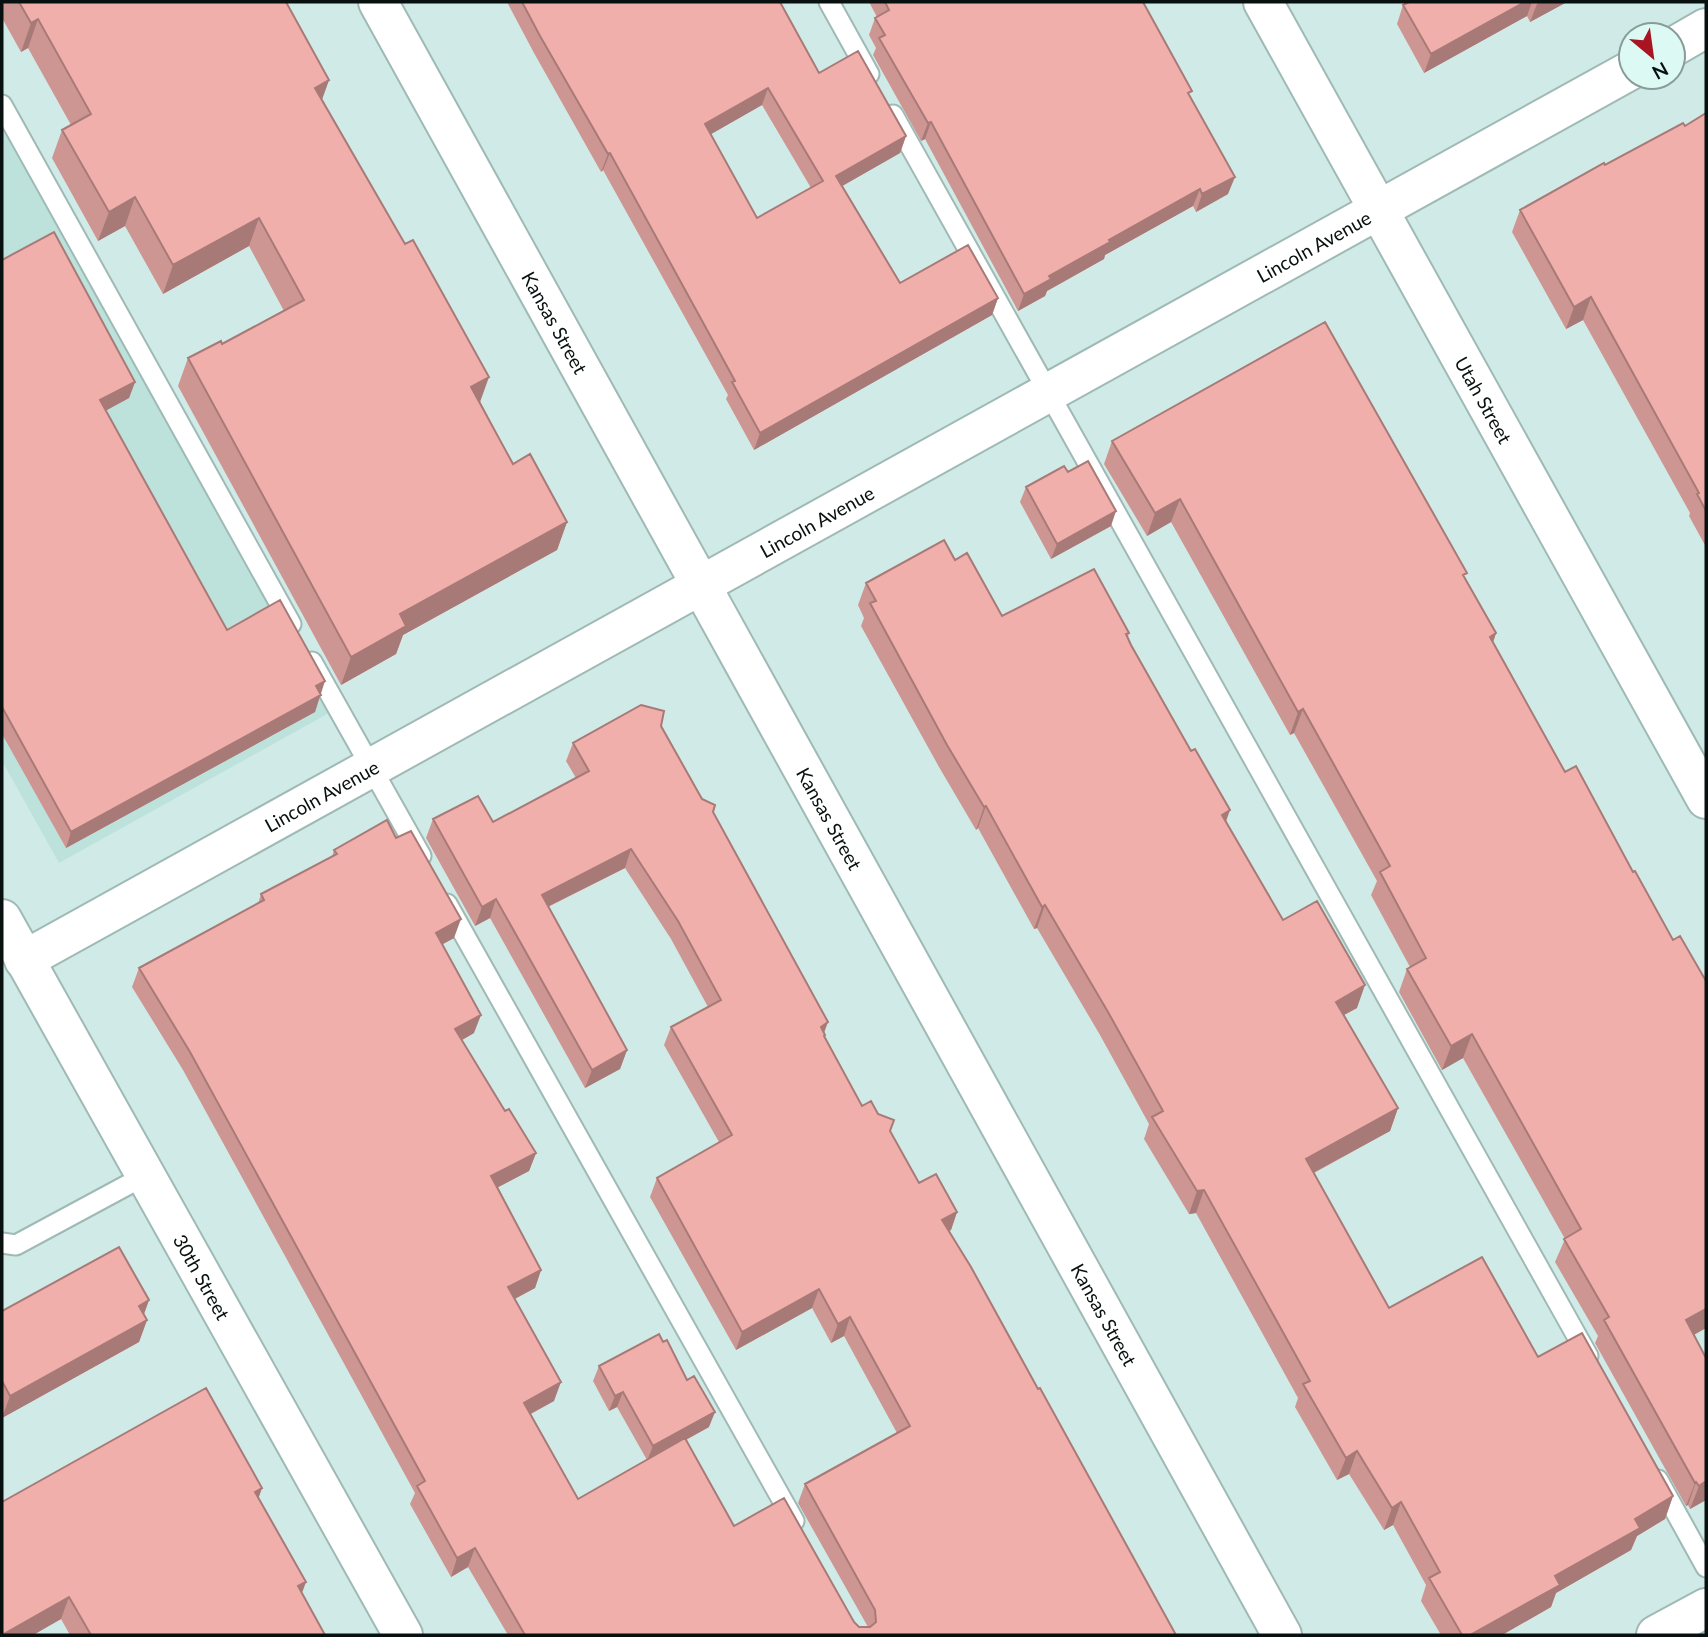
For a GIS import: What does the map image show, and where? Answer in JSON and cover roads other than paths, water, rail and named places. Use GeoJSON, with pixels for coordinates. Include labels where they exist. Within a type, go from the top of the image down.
{"type":"FeatureCollection","features":[{"type":"Feature","properties":{"kind":"street","name":"Kansas Street"},"geometry":{"type":"LineString","coordinates":[[378,2],[1282,1635]]}},
{"type":"Feature","properties":{"kind":"street","name":"Utah Street"},"geometry":{"type":"LineString","coordinates":[[1263,2],[1706,799]]}},
{"type":"Feature","properties":{"kind":"street"},"geometry":{"type":"LineString","coordinates":[[1687,39],[1706,28]]}},
{"type":"Feature","properties":{"kind":"street","name":"Lincoln Avenue"},"geometry":{"type":"LineString","coordinates":[[13,966],[1617,78]]}},
{"type":"Feature","properties":{"kind":"street","name":"30th Street"},"geometry":{"type":"LineString","coordinates":[[2,919],[13,966],[146,1175],[403,1635]]}},
{"type":"Feature","properties":{"kind":"street"},"geometry":{"type":"LineString","coordinates":[[1656,1635],[1706,1608]]}},
{"type":"Feature","properties":{"kind":"lane"},"geometry":{"type":"LineString","coordinates":[[829,2],[1597,1372]]}},
{"type":"Feature","properties":{"kind":"lane"},"geometry":{"type":"LineString","coordinates":[[2,105],[803,1538]]}},
{"type":"Feature","properties":{"kind":"lane"},"geometry":{"type":"LineString","coordinates":[[2,1243],[16,1245],[146,1175]]}},
{"type":"Feature","properties":{"kind":"lane"},"geometry":{"type":"LineString","coordinates":[[1652,1469],[1706,1567]]}}]}
